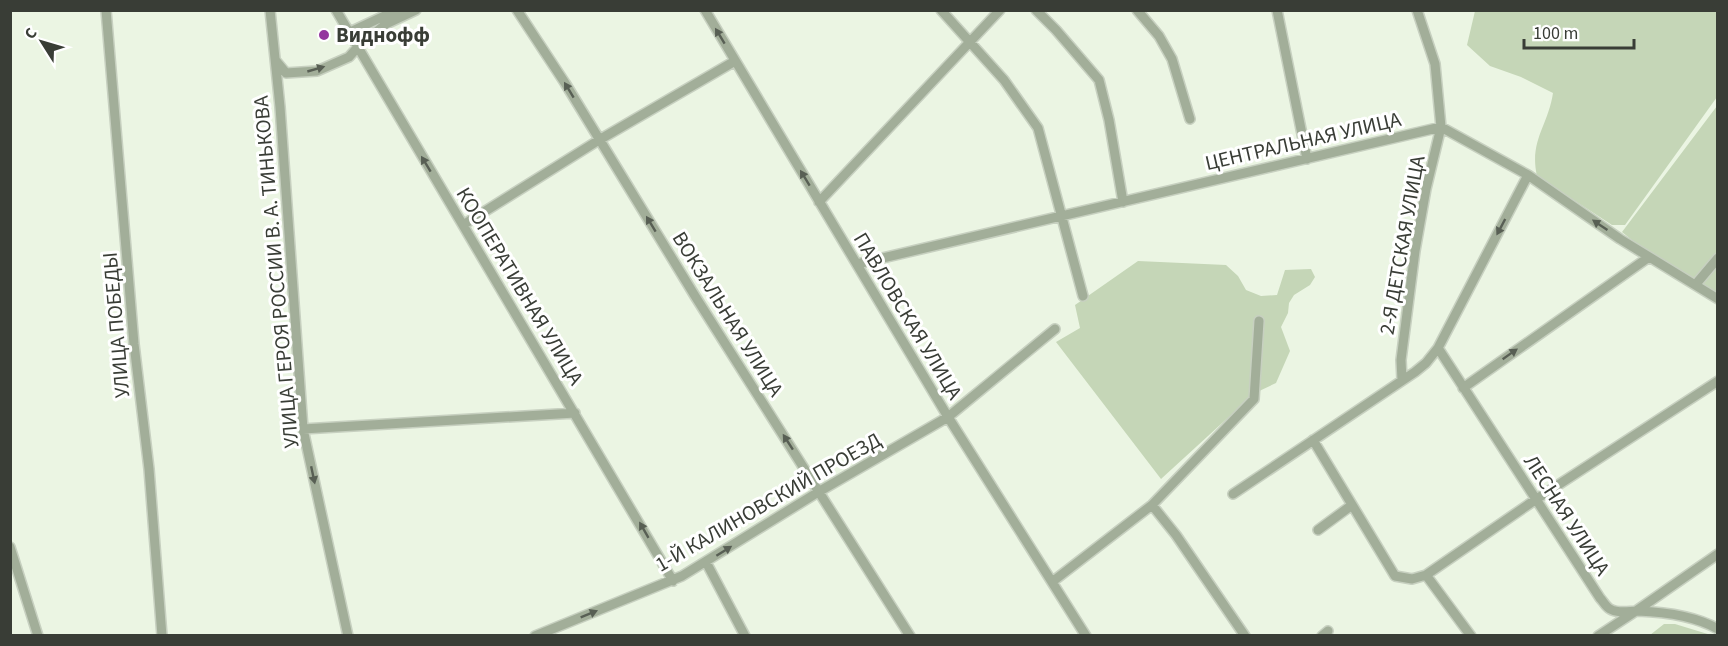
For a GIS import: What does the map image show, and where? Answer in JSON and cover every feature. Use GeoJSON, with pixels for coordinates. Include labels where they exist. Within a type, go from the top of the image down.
{"type":"FeatureCollection","features":[{"type":"Feature","properties":{"kind":"street","name":"УЛИЦА ПОБЕДЫ"},"geometry":{"type":"LineString","coordinates":[[106,10],[134,344],[149,469],[162,636]]}},
{"type":"Feature","properties":{"kind":"street","name":"УЛИЦА ГЕРОЯ РОССИИ В. А. ТИНЬКОВА"},"geometry":{"type":"LineString","coordinates":[[270,10],[276,61],[303,429],[348,636]]}},
{"type":"Feature","properties":{"kind":"street","name":"КООПЕРАТИВНАЯ УЛИЦА"},"geometry":{"type":"LineString","coordinates":[[336,10],[673,581]]}},
{"type":"Feature","properties":{"kind":"street"},"geometry":{"type":"LineString","coordinates":[[348,33],[397,10]]}},
{"type":"Feature","properties":{"kind":"street"},"geometry":{"type":"LineString","coordinates":[[276,61],[286,73],[316,71],[349,57],[386,24],[416,10]]}},
{"type":"Feature","properties":{"kind":"street","name":"ВОКЗАЛЬНАЯ УЛИЦА"},"geometry":{"type":"LineString","coordinates":[[517,10],[565,83],[695,297],[910,636]]}},
{"type":"Feature","properties":{"kind":"street","name":"ПАВЛОВСКАЯ УЛИЦА"},"geometry":{"type":"LineString","coordinates":[[705,10],[948,417],[1086,636]]}},
{"type":"Feature","properties":{"kind":"street"},"geometry":{"type":"LineString","coordinates":[[942,10],[1004,80],[1038,128],[1083,296]]}},
{"type":"Feature","properties":{"kind":"street"},"geometry":{"type":"LineString","coordinates":[[819,202],[1000,10]]}},
{"type":"Feature","properties":{"kind":"street"},"geometry":{"type":"LineString","coordinates":[[1036,10],[1099,80],[1109,120],[1123,202]]}},
{"type":"Feature","properties":{"kind":"street"},"geometry":{"type":"LineString","coordinates":[[1137,10],[1159,36],[1172,59],[1190,119]]}},
{"type":"Feature","properties":{"kind":"street"},"geometry":{"type":"LineString","coordinates":[[1277,10],[1307,159]]}},
{"type":"Feature","properties":{"kind":"street","name":"2-Я ДЕТСКАЯ УЛИЦА"},"geometry":{"type":"LineString","coordinates":[[1402,380],[1401,360],[1415,251],[1426,189],[1441,127],[1435,64],[1417,10]]}},
{"type":"Feature","properties":{"kind":"street"},"geometry":{"type":"LineString","coordinates":[[463,225],[599,140],[735,61]]}},
{"type":"Feature","properties":{"kind":"street"},"geometry":{"type":"LineString","coordinates":[[1441,127],[1528,176],[1649,257],[1718,299]]}},
{"type":"Feature","properties":{"kind":"street","name":"ЦЕНТРАЛЬНАЯ УЛИЦА"},"geometry":{"type":"LineString","coordinates":[[857,264],[1441,127]]}},
{"type":"Feature","properties":{"kind":"street"},"geometry":{"type":"LineString","coordinates":[[1233,494],[1426,363],[1438,346],[1528,176]]}},
{"type":"Feature","properties":{"kind":"street"},"geometry":{"type":"LineString","coordinates":[[1462,388],[1649,257]]}},
{"type":"Feature","properties":{"kind":"street"},"geometry":{"type":"LineString","coordinates":[[1696,284],[1718,258]]}},
{"type":"Feature","properties":{"kind":"street"},"geometry":{"type":"LineString","coordinates":[[1052,582],[1152,505],[1254,399],[1259,321]]}},
{"type":"Feature","properties":{"kind":"street","name":"1-Й КАЛИНОВСКИЙ ПРОЕЗД"},"geometry":{"type":"LineString","coordinates":[[535,636],[673,581],[706,562],[820,491],[948,417],[1055,329]]}},
{"type":"Feature","properties":{"kind":"street","name":"ЛЕСНАЯ УЛИЦА"},"geometry":{"type":"LineString","coordinates":[[1438,346],[1462,388],[1609,609],[1682,617],[1718,629]]}},
{"type":"Feature","properties":{"kind":"street"},"geometry":{"type":"LineString","coordinates":[[1313,440],[1395,576],[1412,579],[1425,575],[1535,500],[1718,381]]}},
{"type":"Feature","properties":{"kind":"street"},"geometry":{"type":"LineString","coordinates":[[303,429],[575,413]]}},
{"type":"Feature","properties":{"kind":"street"},"geometry":{"type":"LineString","coordinates":[[1152,505],[1176,535],[1245,636]]}},
{"type":"Feature","properties":{"kind":"street"},"geometry":{"type":"LineString","coordinates":[[1318,530],[1352,505]]}},
{"type":"Feature","properties":{"kind":"street"},"geometry":{"type":"LineString","coordinates":[[10,547],[38,636]]}},
{"type":"Feature","properties":{"kind":"street"},"geometry":{"type":"LineString","coordinates":[[1598,636],[1718,554]]}},
{"type":"Feature","properties":{"kind":"street"},"geometry":{"type":"LineString","coordinates":[[706,562],[745,636]]}},
{"type":"Feature","properties":{"kind":"street"},"geometry":{"type":"LineString","coordinates":[[1425,575],[1471,636]]}},
{"type":"Feature","properties":{"kind":"green space"},"geometry":{"type":"Polygon","coordinates":[[[1475,11],[1717,11],[1717,97],[1625,225],[1612,225],[1537,176],[1535,153],[1553,93],[1521,77],[1490,66],[1467,45],[1475,11]]]}},
{"type":"Feature","properties":{"kind":"green space"},"geometry":{"type":"Polygon","coordinates":[[[1717,106],[1717,296],[1643,249],[1622,232],[1717,106]]]}},
{"type":"Feature","properties":{"kind":"green space"},"geometry":{"type":"Polygon","coordinates":[[[1138,261],[1226,265],[1238,276],[1246,290],[1261,296],[1277,295],[1285,270],[1311,269],[1315,277],[1310,285],[1294,295],[1289,303],[1288,313],[1281,327],[1290,351],[1276,383],[1255,393],[1161,479],[1056,342],[1080,328],[1075,305],[1138,261]]]}},
{"type":"Feature","properties":{"kind":"green space"},"geometry":{"type":"Polygon","coordinates":[[[1664,624],[1675,624],[1711,635],[1650,635],[1664,624]]]}},
{"type":"Feature","properties":{"kind":"place","name":"Виднофф"},"geometry":{"type":"Point","coordinates":[324,35]}}]}
